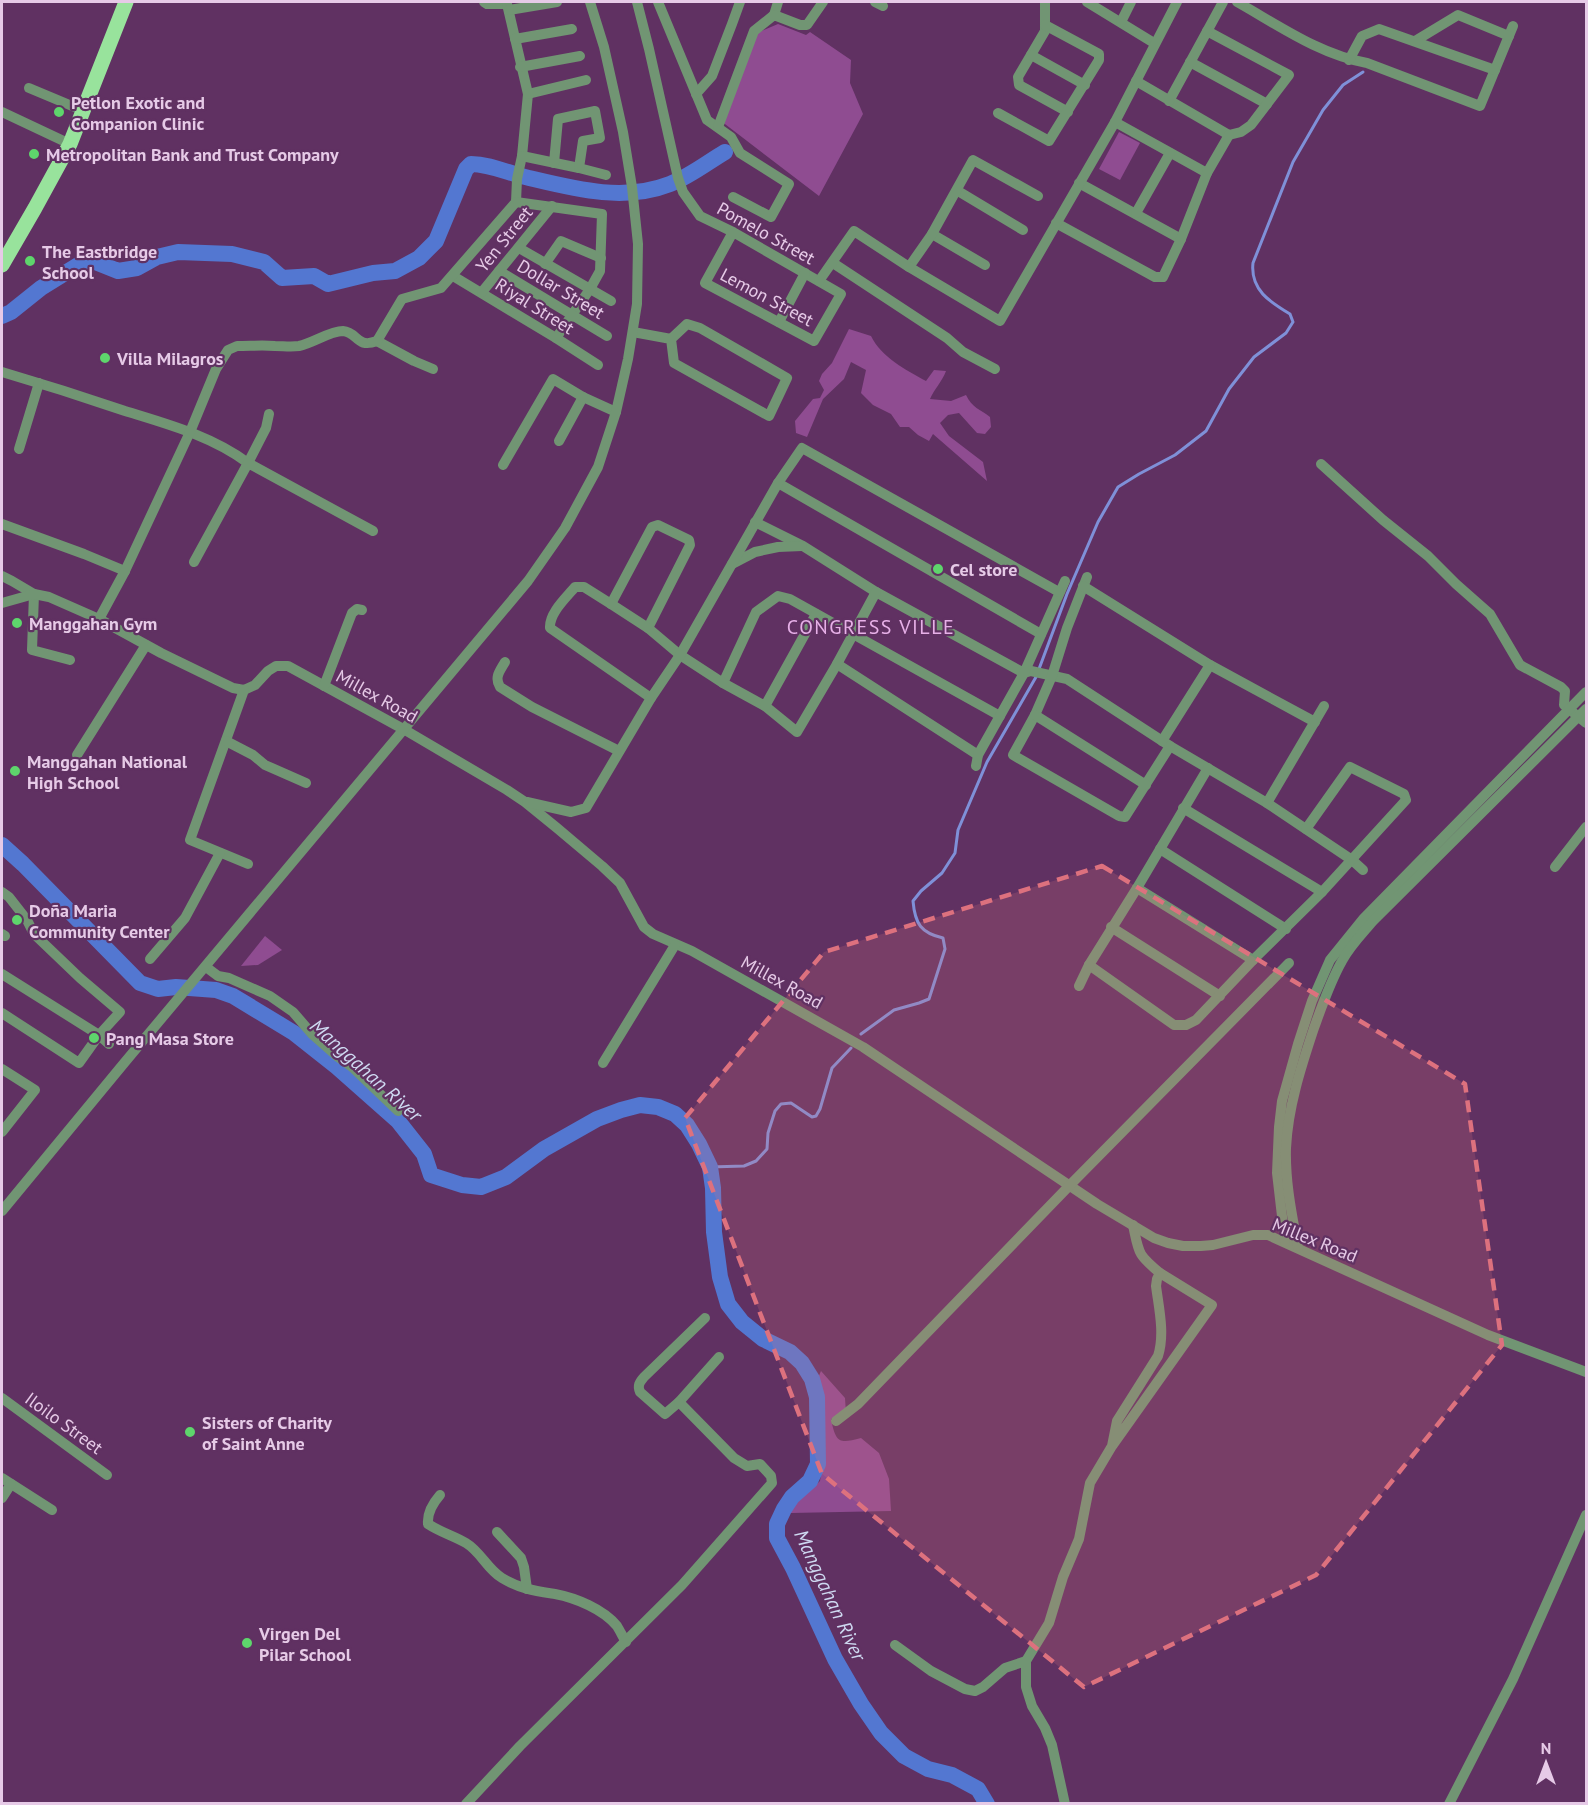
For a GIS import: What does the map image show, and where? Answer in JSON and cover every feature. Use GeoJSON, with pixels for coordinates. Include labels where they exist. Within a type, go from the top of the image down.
{"type":"FeatureCollection","features":[{"type":"Feature","properties":{"kind":"main road"},"geometry":{"type":"LineString","coordinates":[[2,265],[70,144],[126,2]]}},
{"type":"Feature","properties":{"kind":"street"},"geometry":{"type":"LineString","coordinates":[[484,2],[508,5],[557,2]]}},
{"type":"Feature","properties":{"kind":"street"},"geometry":{"type":"LineString","coordinates":[[2,1211],[528,581],[565,528],[598,467],[616,412],[633,332],[637,304],[638,244],[633,192],[623,132],[604,47],[590,2]]}},
{"type":"Feature","properties":{"kind":"street","name":"Pomelo Street"},"geometry":{"type":"LineString","coordinates":[[637,2],[683,192],[700,216],[734,232],[841,294],[814,340]]}},
{"type":"Feature","properties":{"kind":"street"},"geometry":{"type":"LineString","coordinates":[[658,2],[707,120],[731,137],[740,153],[789,184],[771,217],[734,197]]}},
{"type":"Feature","properties":{"kind":"street"},"geometry":{"type":"LineString","coordinates":[[696,94],[712,76],[740,2]]}},
{"type":"Feature","properties":{"kind":"street"},"geometry":{"type":"LineString","coordinates":[[718,127],[754,31],[774,15],[778,2]]}},
{"type":"Feature","properties":{"kind":"street"},"geometry":{"type":"LineString","coordinates":[[774,15],[800,25],[807,25],[823,2]]}},
{"type":"Feature","properties":{"kind":"street"},"geometry":{"type":"LineString","coordinates":[[1045,2],[1045,31],[1018,77],[1019,85],[1068,112]]}},
{"type":"Feature","properties":{"kind":"street"},"geometry":{"type":"LineString","coordinates":[[1088,2],[1154,43]]}},
{"type":"Feature","properties":{"kind":"street"},"geometry":{"type":"LineString","coordinates":[[1120,22],[1131,2]]}},
{"type":"Feature","properties":{"kind":"street"},"geometry":{"type":"LineString","coordinates":[[819,281],[855,231],[909,267],[1000,321],[1115,122],[1177,2]]}},
{"type":"Feature","properties":{"kind":"street"},"geometry":{"type":"LineString","coordinates":[[1170,101],[1223,2]]}},
{"type":"Feature","properties":{"kind":"street"},"geometry":{"type":"LineString","coordinates":[[1237,2],[1315,46],[1480,106],[1511,31],[1458,15],[1415,41]]}},
{"type":"Feature","properties":{"kind":"street"},"geometry":{"type":"LineString","coordinates":[[99,619],[125,571],[190,432],[216,369],[228,350],[237,346],[297,346],[342,331],[351,333],[358,341],[370,343],[376,341],[402,299],[441,288],[516,202],[528,94],[520,67],[508,5]]}},
{"type":"Feature","properties":{"kind":"street"},"geometry":{"type":"LineString","coordinates":[[998,113],[1049,141],[1099,60],[1099,54],[1045,25]]}},
{"type":"Feature","properties":{"kind":"street"},"geometry":{"type":"LineString","coordinates":[[515,39],[572,29]]}},
{"type":"Feature","properties":{"kind":"street"},"geometry":{"type":"LineString","coordinates":[[1349,60],[1362,36],[1379,29],[1495,70]]}},
{"type":"Feature","properties":{"kind":"street"},"geometry":{"type":"LineString","coordinates":[[1136,81],[1229,135],[1241,132],[1251,125],[1289,75],[1207,31]]}},
{"type":"Feature","properties":{"kind":"street"},"geometry":{"type":"LineString","coordinates":[[1031,55],[1084,85]]}},
{"type":"Feature","properties":{"kind":"street"},"geometry":{"type":"LineString","coordinates":[[520,67],[580,56]]}},
{"type":"Feature","properties":{"kind":"street"},"geometry":{"type":"LineString","coordinates":[[1190,62],[1268,104]]}},
{"type":"Feature","properties":{"kind":"street"},"geometry":{"type":"LineString","coordinates":[[528,94],[586,80]]}},
{"type":"Feature","properties":{"kind":"street"},"geometry":{"type":"LineString","coordinates":[[29,88],[84,111]]}},
{"type":"Feature","properties":{"kind":"street"},"geometry":{"type":"LineString","coordinates":[[554,163],[558,119],[595,111],[600,138],[583,141],[579,168]]}},
{"type":"Feature","properties":{"kind":"street"},"geometry":{"type":"LineString","coordinates":[[2,112],[70,144]]}},
{"type":"Feature","properties":{"kind":"street"},"geometry":{"type":"LineString","coordinates":[[1115,122],[1207,173]]}},
{"type":"Feature","properties":{"kind":"street"},"geometry":{"type":"LineString","coordinates":[[1056,223],[1155,277],[1163,277],[1207,173],[1229,135]]}},
{"type":"Feature","properties":{"kind":"street"},"geometry":{"type":"LineString","coordinates":[[1136,213],[1170,153]]}},
{"type":"Feature","properties":{"kind":"street"},"geometry":{"type":"LineString","coordinates":[[522,156],[606,176]]}},
{"type":"Feature","properties":{"kind":"street"},"geometry":{"type":"LineString","coordinates":[[909,267],[932,234],[973,160],[1038,196]]}},
{"type":"Feature","properties":{"kind":"street"},"geometry":{"type":"LineString","coordinates":[[1080,183],[1181,239]]}},
{"type":"Feature","properties":{"kind":"street"},"geometry":{"type":"LineString","coordinates":[[958,190],[1023,230]]}},
{"type":"Feature","properties":{"kind":"street"},"geometry":{"type":"LineString","coordinates":[[516,202],[602,214],[600,272],[556,338]]}},
{"type":"Feature","properties":{"kind":"street","name":"Yen Street"},"geometry":{"type":"LineString","coordinates":[[482,292],[552,206]]}},
{"type":"Feature","properties":{"kind":"street","name":"Lemon Street"},"geometry":{"type":"LineString","coordinates":[[734,232],[705,282],[814,340]]}},
{"type":"Feature","properties":{"kind":"street"},"geometry":{"type":"LineString","coordinates":[[932,234],[985,265]]}},
{"type":"Feature","properties":{"kind":"street"},"geometry":{"type":"LineString","coordinates":[[545,264],[561,241],[601,258]]}},
{"type":"Feature","properties":{"kind":"street"},"geometry":{"type":"LineString","coordinates":[[519,248],[611,301]]}},
{"type":"Feature","properties":{"kind":"street"},"geometry":{"type":"LineString","coordinates":[[833,263],[947,338],[963,352],[995,369]]}},
{"type":"Feature","properties":{"kind":"street","name":"Dollar Street"},"geometry":{"type":"LineString","coordinates":[[499,270],[607,336]]}},
{"type":"Feature","properties":{"kind":"street"},"geometry":{"type":"LineString","coordinates":[[779,322],[805,273]]}},
{"type":"Feature","properties":{"kind":"street","name":"Riyal Street"},"geometry":{"type":"LineString","coordinates":[[453,276],[598,365]]}},
{"type":"Feature","properties":{"kind":"street"},"geometry":{"type":"LineString","coordinates":[[687,324],[700,328],[787,378],[769,416],[674,363],[671,339],[687,324]]}},
{"type":"Feature","properties":{"kind":"street"},"geometry":{"type":"LineString","coordinates":[[633,332],[671,339]]}},
{"type":"Feature","properties":{"kind":"street"},"geometry":{"type":"LineString","coordinates":[[376,341],[433,369]]}},
{"type":"Feature","properties":{"kind":"street"},"geometry":{"type":"LineString","coordinates":[[2,372],[190,432],[236,454],[248,464],[372,531]]}},
{"type":"Feature","properties":{"kind":"street"},"geometry":{"type":"LineString","coordinates":[[503,465],[553,379],[583,397],[616,412]]}},
{"type":"Feature","properties":{"kind":"street"},"geometry":{"type":"LineString","coordinates":[[19,449],[39,383]]}},
{"type":"Feature","properties":{"kind":"street"},"geometry":{"type":"LineString","coordinates":[[559,441],[583,397]]}},
{"type":"Feature","properties":{"kind":"street"},"geometry":{"type":"LineString","coordinates":[[195,562],[266,428],[269,414]]}},
{"type":"Feature","properties":{"kind":"street"},"geometry":{"type":"LineString","coordinates":[[525,802],[571,812],[586,808],[651,698],[680,655],[778,483],[802,448],[1059,592]]}},
{"type":"Feature","properties":{"kind":"street"},"geometry":{"type":"LineString","coordinates":[[1321,464],[1383,520],[1428,556],[1490,614],[1520,665],[1562,687],[1565,694],[1564,705],[1582,721]]}},
{"type":"Feature","properties":{"kind":"street"},"geometry":{"type":"LineString","coordinates":[[778,483],[1041,634]]}},
{"type":"Feature","properties":{"kind":"street"},"geometry":{"type":"LineString","coordinates":[[755,522],[803,546],[876,592],[1027,672],[1067,680],[1166,744],[1267,803],[1352,860],[1363,870]]}},
{"type":"Feature","properties":{"kind":"street"},"geometry":{"type":"LineString","coordinates":[[2,524],[125,571]]}},
{"type":"Feature","properties":{"kind":"street"},"geometry":{"type":"LineString","coordinates":[[611,604],[652,527],[658,525],[689,540],[690,545],[648,628]]}},
{"type":"Feature","properties":{"kind":"street"},"geometry":{"type":"LineString","coordinates":[[732,564],[755,552],[778,547],[803,546]]}},
{"type":"Feature","properties":{"kind":"street"},"geometry":{"type":"LineString","coordinates":[[2,576],[34,594],[49,597],[99,619],[221,683],[244,690],[190,840],[248,864]]}},
{"type":"Feature","properties":{"kind":"street"},"geometry":{"type":"LineString","coordinates":[[976,766],[978,755],[1027,672],[1065,581]]}},
{"type":"Feature","properties":{"kind":"street"},"geometry":{"type":"LineString","coordinates":[[1210,665],[1146,785],[1125,817],[1119,816],[1012,755],[1035,715],[1085,581],[1210,665],[1315,722]]}},
{"type":"Feature","properties":{"kind":"street"},"geometry":{"type":"LineString","coordinates":[[651,698],[550,628],[549,621],[575,587],[584,587],[648,628],[680,655],[723,683],[765,706],[797,732],[876,592]]}},
{"type":"Feature","properties":{"kind":"street"},"geometry":{"type":"LineString","coordinates":[[2,603],[34,594]]}},
{"type":"Feature","properties":{"kind":"street"},"geometry":{"type":"LineString","coordinates":[[34,594],[32,650],[70,660]]}},
{"type":"Feature","properties":{"kind":"street"},"geometry":{"type":"LineString","coordinates":[[723,683],[756,612],[778,596],[790,599],[1000,716]]}},
{"type":"Feature","properties":{"kind":"street"},"geometry":{"type":"LineString","coordinates":[[324,686],[352,614],[357,609],[362,610]]}},
{"type":"Feature","properties":{"kind":"street"},"geometry":{"type":"LineString","coordinates":[[765,706],[816,614]]}},
{"type":"Feature","properties":{"kind":"street"},"geometry":{"type":"LineString","coordinates":[[77,755],[146,645]]}},
{"type":"Feature","properties":{"kind":"street"},"geometry":{"type":"LineString","coordinates":[[505,662],[497,675],[500,687],[532,707],[619,751]]}},
{"type":"Feature","properties":{"kind":"street"},"geometry":{"type":"LineString","coordinates":[[837,664],[978,755]]}},
{"type":"Feature","properties":{"kind":"street","name":"Millex Road"},"geometry":{"type":"LineString","coordinates":[[244,690],[276,666],[288,666],[405,730],[525,802],[620,883],[644,927],[653,934],[692,951],[863,1047],[1070,1185],[1161,1241],[1183,1246],[1213,1245],[1253,1235],[1268,1235],[1488,1335],[1587,1372]]}},
{"type":"Feature","properties":{"kind":"street"},"geometry":{"type":"LineString","coordinates":[[1285,1242],[1277,1173],[1278,1127],[1282,1101],[1312,1001],[1330,960],[1364,918],[1587,692]]}},
{"type":"Feature","properties":{"kind":"street"},"geometry":{"type":"LineString","coordinates":[[1267,803],[1324,706]]}},
{"type":"Feature","properties":{"kind":"street"},"geometry":{"type":"LineString","coordinates":[[1298,1248],[1288,1194],[1286,1150],[1291,1103],[1308,1045],[1341,962],[1373,921],[1476,817],[1582,721],[1587,709]]}},
{"type":"Feature","properties":{"kind":"street"},"geometry":{"type":"LineString","coordinates":[[1035,715],[1146,785]]}},
{"type":"Feature","properties":{"kind":"street"},"geometry":{"type":"LineString","coordinates":[[226,741],[254,755],[265,765],[306,783]]}},
{"type":"Feature","properties":{"kind":"street"},"geometry":{"type":"LineString","coordinates":[[1089,965],[1174,1025],[1186,1025],[1196,1020],[1322,892],[1406,800],[1404,794],[1350,767],[1306,829]]}},
{"type":"Feature","properties":{"kind":"street"},"geometry":{"type":"LineString","coordinates":[[1079,986],[1111,927],[1137,888],[1208,768]]}},
{"type":"Feature","properties":{"kind":"street"},"geometry":{"type":"LineString","coordinates":[[1183,808],[1322,892]]}},
{"type":"Feature","properties":{"kind":"street"},"geometry":{"type":"LineString","coordinates":[[1555,867],[1587,827]]}},
{"type":"Feature","properties":{"kind":"street"},"geometry":{"type":"LineString","coordinates":[[1160,849],[1286,929]]}},
{"type":"Feature","properties":{"kind":"street"},"geometry":{"type":"LineString","coordinates":[[150,959],[185,918],[220,853]]}},
{"type":"Feature","properties":{"kind":"street"},"geometry":{"type":"LineString","coordinates":[[1137,888],[1253,960]]}},
{"type":"Feature","properties":{"kind":"street"},"geometry":{"type":"LineString","coordinates":[[2,892],[9,897],[27,920],[34,934],[120,1012],[99,1035],[79,1063],[2,1013]]}},
{"type":"Feature","properties":{"kind":"street"},"geometry":{"type":"LineString","coordinates":[[1111,927],[1220,996]]}},
{"type":"Feature","properties":{"kind":"street"},"geometry":{"type":"LineString","coordinates":[[603,1063],[675,945]]}},
{"type":"Feature","properties":{"kind":"street"},"geometry":{"type":"LineString","coordinates":[[836,1421],[858,1404],[1289,963]]}},
{"type":"Feature","properties":{"kind":"street"},"geometry":{"type":"LineString","coordinates":[[205,968],[218,976],[229,978],[270,996],[293,1012],[312,1034],[352,1067],[398,1111]]}},
{"type":"Feature","properties":{"kind":"street"},"geometry":{"type":"LineString","coordinates":[[2,974],[99,1035],[109,1044]]}},
{"type":"Feature","properties":{"kind":"street"},"geometry":{"type":"LineString","coordinates":[[2,1069],[35,1090],[2,1132]]}},
{"type":"Feature","properties":{"kind":"street"},"geometry":{"type":"LineString","coordinates":[[1065,1803],[1052,1745],[1032,1707],[1026,1687],[1026,1661],[1049,1623],[1062,1577],[1079,1539],[1090,1483],[1112,1446],[1212,1305],[1143,1260],[1138,1251],[1133,1225]]}},
{"type":"Feature","properties":{"kind":"street"},"geometry":{"type":"LineString","coordinates":[[1112,1446],[1117,1421],[1158,1356],[1161,1347],[1156,1286],[1160,1273]]}},
{"type":"Feature","properties":{"kind":"street"},"geometry":{"type":"LineString","coordinates":[[705,1318],[639,1384],[640,1392],[664,1414],[719,1357]]}},
{"type":"Feature","properties":{"kind":"street","name":"Iloilo Street"},"geometry":{"type":"LineString","coordinates":[[2,1398],[107,1475]]}},
{"type":"Feature","properties":{"kind":"street"},"geometry":{"type":"LineString","coordinates":[[466,1803],[682,1585],[772,1483],[771,1476],[760,1464],[747,1466],[728,1454],[678,1402]]}},
{"type":"Feature","properties":{"kind":"street"},"geometry":{"type":"LineString","coordinates":[[2,1498],[6,1481],[52,1510]]}},
{"type":"Feature","properties":{"kind":"street"},"geometry":{"type":"LineString","coordinates":[[440,1495],[432,1506],[428,1524],[465,1542],[480,1555],[489,1568],[502,1578],[534,1592],[554,1594],[579,1601],[604,1614],[617,1626],[626,1642]]}},
{"type":"Feature","properties":{"kind":"street"},"geometry":{"type":"LineString","coordinates":[[1449,1803],[1513,1679],[1587,1515]]}},
{"type":"Feature","properties":{"kind":"street"},"geometry":{"type":"LineString","coordinates":[[497,1532],[521,1558],[527,1589]]}},
{"type":"Feature","properties":{"kind":"street"},"geometry":{"type":"LineString","coordinates":[[895,1645],[931,1671],[965,1689],[975,1690],[983,1687],[1005,1668],[1026,1661]]}},
{"type":"Feature","properties":{"kind":"highlighted area"},"geometry":{"type":"Polygon","coordinates":[[[1102,866],[1465,1084],[1502,1345],[1316,1575],[1084,1687],[822,1474],[685,1118],[824,952],[1102,866]]]}},
{"type":"Feature","properties":{"kind":"shaded area"},"geometry":{"type":"Polygon","coordinates":[[[778,24],[806,35],[810,32],[851,60],[850,83],[863,114],[819,196],[721,121],[757,33],[778,24]]]}},
{"type":"Feature","properties":{"kind":"shaded area"},"geometry":{"type":"Polygon","coordinates":[[[1119,132],[1140,143],[1120,180],[1099,169],[1119,132]]]}},
{"type":"Feature","properties":{"kind":"shaded area"},"geometry":{"type":"Polygon","coordinates":[[[849,329],[871,336],[875,344],[888,357],[926,381],[934,370],[946,371],[930,399],[951,401],[966,395],[974,406],[990,417],[991,427],[985,434],[977,433],[959,413],[948,415],[940,423],[949,436],[983,462],[987,481],[933,434],[929,441],[909,427],[900,427],[891,414],[873,405],[861,393],[866,370],[851,362],[844,379],[823,399],[807,437],[796,433],[795,421],[813,399],[820,398],[824,390],[819,381],[832,363],[849,329]]]}},
{"type":"Feature","properties":{"kind":"shaded area"},"geometry":{"type":"Polygon","coordinates":[[[265,936],[282,950],[258,965],[241,966],[265,936]]]}},
{"type":"Feature","properties":{"kind":"shaded area"},"geometry":{"type":"Polygon","coordinates":[[[821,1371],[845,1398],[846,1413],[831,1419],[837,1437],[843,1441],[861,1438],[879,1453],[889,1479],[891,1511],[790,1513],[792,1507],[820,1481],[823,1461],[822,1392],[818,1378],[821,1371]]]}},
{"type":"Feature","properties":{"kind":"waterway"},"geometry":{"type":"LineString","coordinates":[[861,1034],[894,1010],[929,999],[945,949],[943,938],[929,933],[920,926],[915,916],[913,901],[942,873],[955,853],[958,830],[987,762],[1036,677],[1067,594],[1098,522],[1118,487],[1175,455],[1206,431],[1229,389],[1254,357],[1286,333],[1293,322],[1290,314],[1275,305],[1258,288],[1253,263],[1293,162],[1323,110],[1343,85],[1363,72]]}},
{"type":"Feature","properties":{"kind":"waterway"},"geometry":{"type":"LineString","coordinates":[[2,316],[83,262],[93,261],[118,271],[137,268],[157,257],[178,252],[232,254],[264,262],[282,278],[314,276],[328,284],[373,273],[395,271],[419,258],[436,241],[466,169],[471,164],[564,186],[617,193],[653,189],[670,184],[725,152]]}},
{"type":"Feature","properties":{"kind":"waterway","name":"Manggahan River"},"geometry":{"type":"LineString","coordinates":[[2,845],[140,983],[158,989],[176,987],[216,990],[233,996],[294,1033],[337,1067],[398,1121],[424,1154],[431,1175],[462,1185],[481,1187],[506,1177],[544,1149],[597,1119],[640,1105],[658,1107],[675,1114],[687,1125],[710,1167],[714,1232],[720,1277],[728,1304],[742,1322],[763,1339],[790,1352],[802,1363],[812,1379],[817,1397],[818,1464],[810,1481],[792,1497],[784,1509],[777,1524],[777,1538],[835,1659],[881,1733],[904,1756],[928,1769],[952,1775],[978,1789],[987,1804]]}},
{"type":"Feature","properties":{"kind":"waterway"},"geometry":{"type":"LineString","coordinates":[[710,1167],[744,1166],[756,1161],[767,1149],[768,1133],[775,1111],[781,1104],[791,1103],[812,1117],[816,1116],[832,1068],[851,1048]]}},
{"type":"Feature","properties":{"kind":"place","name":"Petlon Exotic and Companion Clinic"},"geometry":{"type":"Point","coordinates":[59,112]}},
{"type":"Feature","properties":{"kind":"place","name":"Metropolitan Bank and Trust Company"},"geometry":{"type":"Point","coordinates":[34,154]}},
{"type":"Feature","properties":{"kind":"place","name":"The Eastbridge School"},"geometry":{"type":"Point","coordinates":[30,261]}},
{"type":"Feature","properties":{"kind":"place","name":"Villa Milagros"},"geometry":{"type":"Point","coordinates":[105,358]}},
{"type":"Feature","properties":{"kind":"place","name":"Cel store"},"geometry":{"type":"Point","coordinates":[938,569]}},
{"type":"Feature","properties":{"kind":"place","name":"Manggahan Gym"},"geometry":{"type":"Point","coordinates":[17,623]}},
{"type":"Feature","properties":{"kind":"place","name":"Manggahan National High School"},"geometry":{"type":"Point","coordinates":[15,771]}},
{"type":"Feature","properties":{"kind":"place","name":"Doña Maria Community Center"},"geometry":{"type":"Point","coordinates":[17,920]}},
{"type":"Feature","properties":{"kind":"place","name":"Pang Masa Store"},"geometry":{"type":"Point","coordinates":[94,1038]}},
{"type":"Feature","properties":{"kind":"place","name":"Sisters of Charity of Saint Anne"},"geometry":{"type":"Point","coordinates":[190,1432]}},
{"type":"Feature","properties":{"kind":"place","name":"Virgen Del Pilar School"},"geometry":{"type":"Point","coordinates":[247,1643]}},
{"type":"Feature","properties":{"kind":"district","name":"CONGRESS VILLE"},"geometry":{"type":"Point","coordinates":[871,627]}}]}
